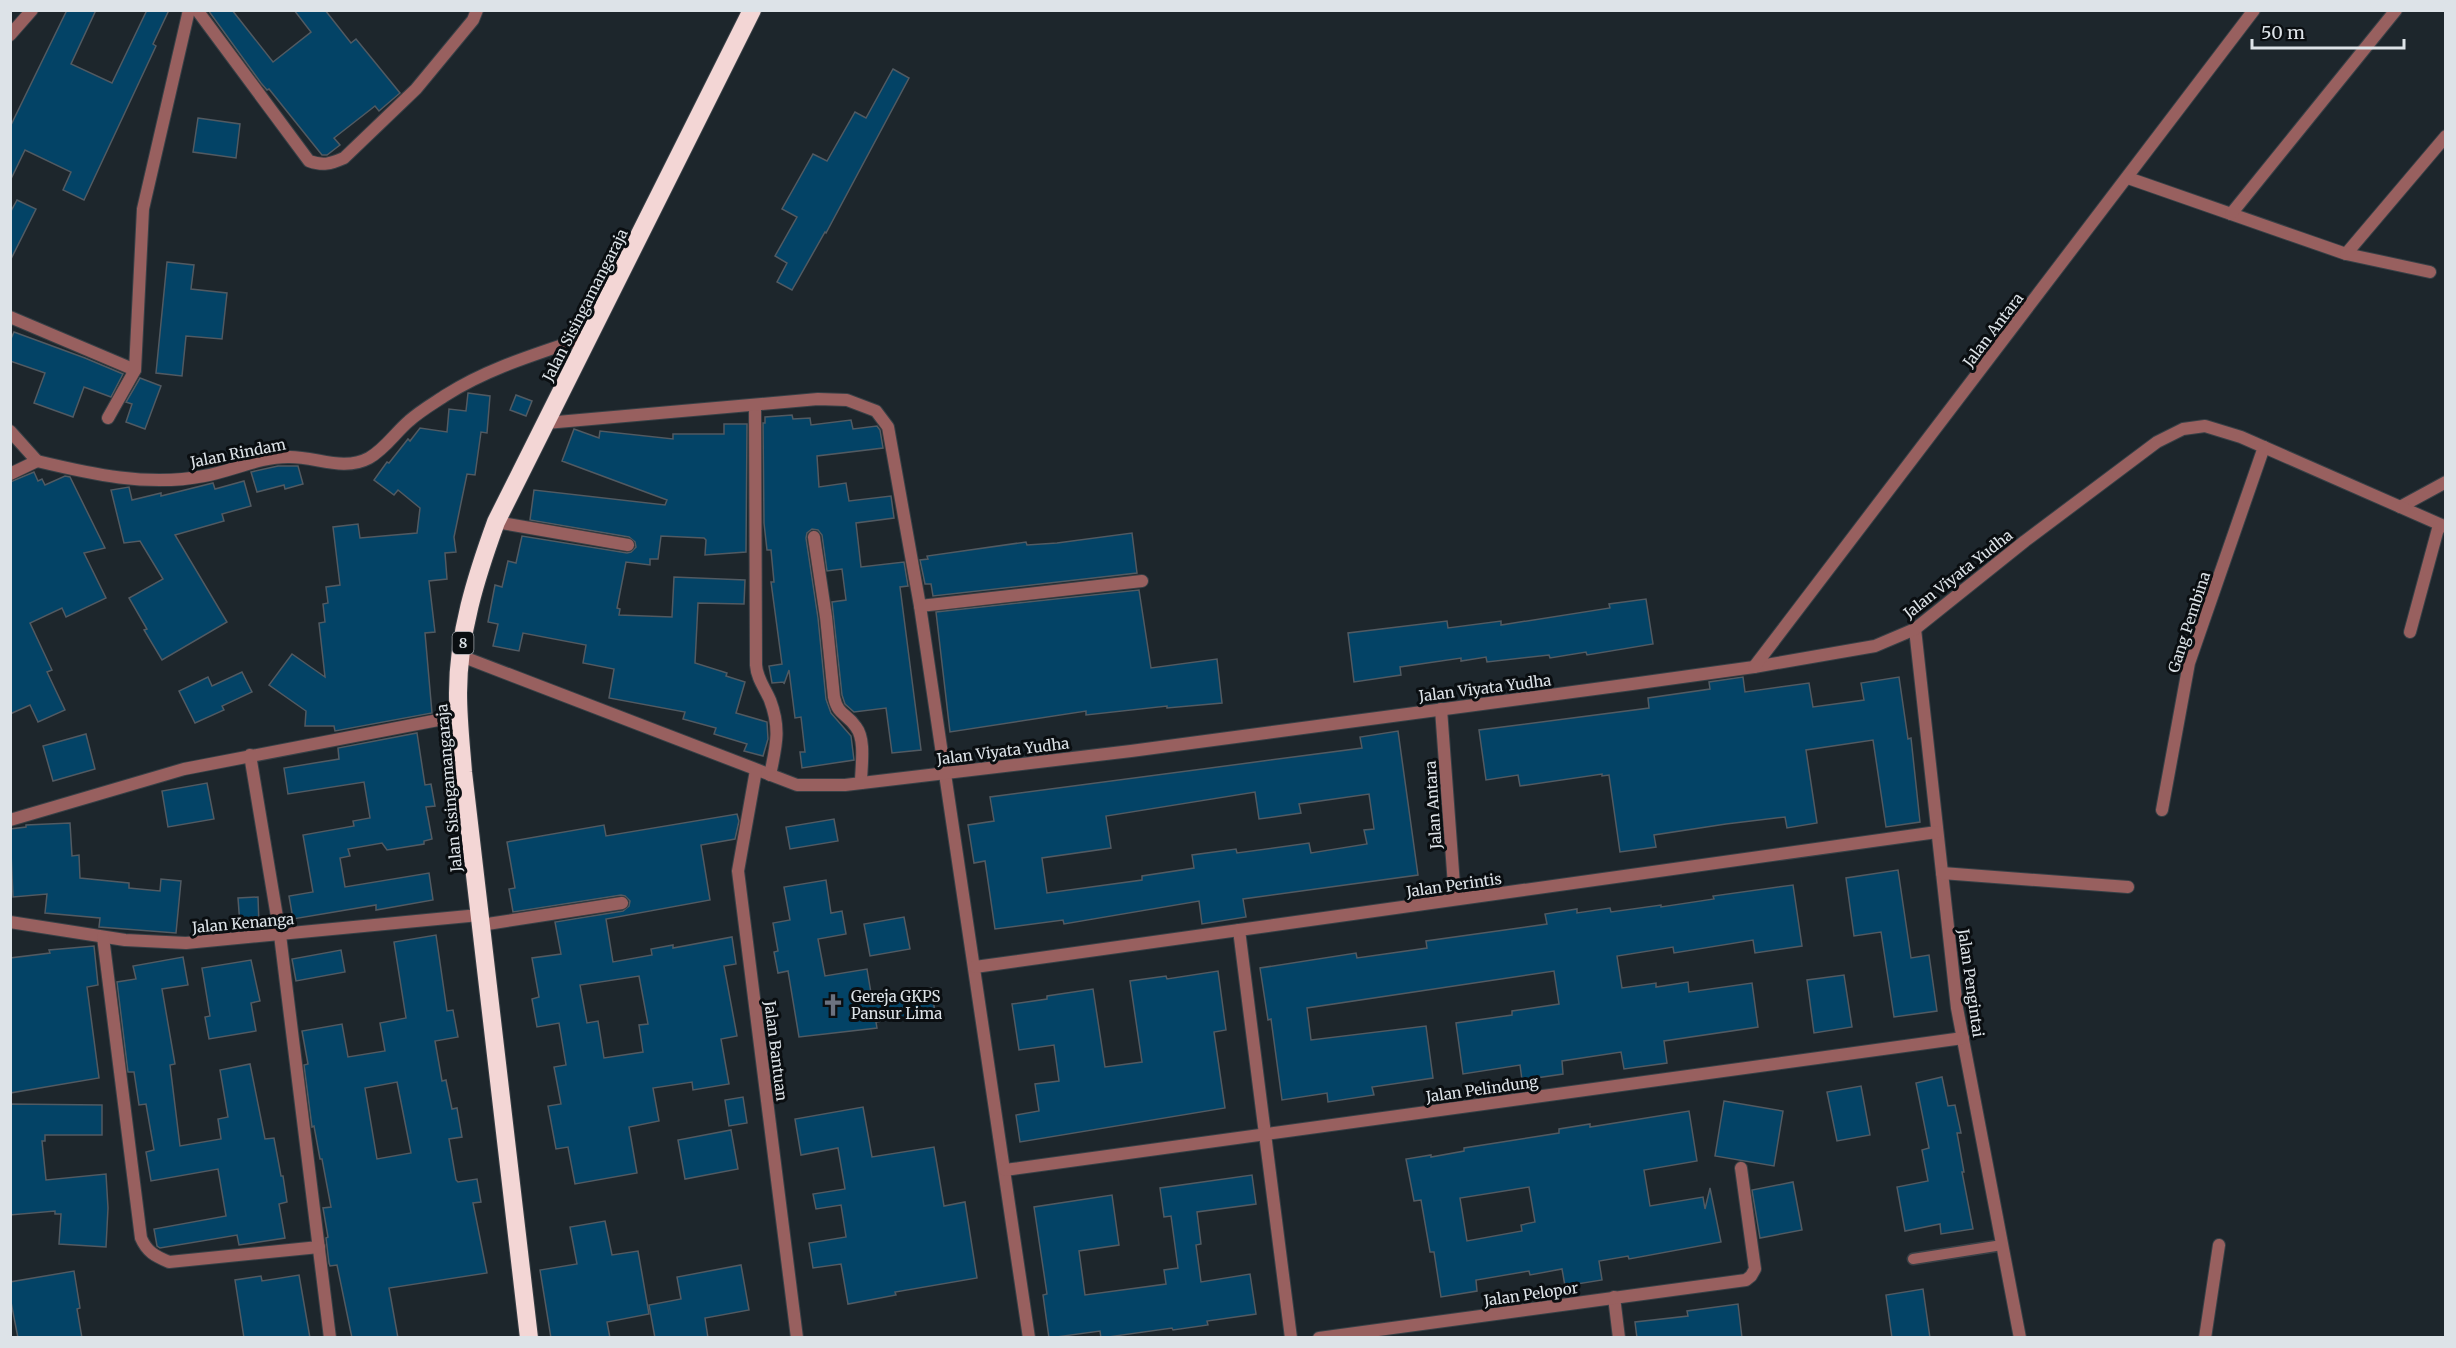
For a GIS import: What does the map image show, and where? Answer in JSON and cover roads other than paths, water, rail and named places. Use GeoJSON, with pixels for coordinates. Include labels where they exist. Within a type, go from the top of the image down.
{"type":"FeatureCollection","features":[{"type":"Feature","properties":{"kind":"highway","name":"Jalan Sisingamangaraja"},"geometry":{"type":"LineString","coordinates":[[529,1338],[463,772],[458,692],[461,656],[477,573],[496,522],[752,10]]}},
{"type":"Feature","properties":{"kind":"street"},"geometry":{"type":"LineString","coordinates":[[10,35],[32,10]]}},
{"type":"Feature","properties":{"kind":"street"},"geometry":{"type":"LineString","coordinates":[[108,418],[135,370],[143,209],[189,10]]}},
{"type":"Feature","properties":{"kind":"street"},"geometry":{"type":"LineString","coordinates":[[197,10],[309,161],[320,165],[344,159],[416,89],[472,20],[474,11]]}},
{"type":"Feature","properties":{"kind":"street","name":"Jalan Antara"},"geometry":{"type":"LineString","coordinates":[[1754,667],[2254,10]]}},
{"type":"Feature","properties":{"kind":"street"},"geometry":{"type":"LineString","coordinates":[[2232,214],[2396,10]]}},
{"type":"Feature","properties":{"kind":"street"},"geometry":{"type":"LineString","coordinates":[[2346,254],[2445,136]]}},
{"type":"Feature","properties":{"kind":"street"},"geometry":{"type":"LineString","coordinates":[[2128,178],[2346,254],[2430,272]]}},
{"type":"Feature","properties":{"kind":"street"},"geometry":{"type":"LineString","coordinates":[[10,317],[135,370]]}},
{"type":"Feature","properties":{"kind":"street","name":"Jalan Rindam"},"geometry":{"type":"LineString","coordinates":[[37,461],[115,478],[157,481],[204,476],[287,457],[351,464],[368,458],[386,446],[408,422],[448,394],[490,370],[589,336]]}},
{"type":"Feature","properties":{"kind":"street"},"geometry":{"type":"LineString","coordinates":[[546,423],[818,399],[847,400],[876,411],[888,427],[920,606],[946,773],[1029,1338]]}},
{"type":"Feature","properties":{"kind":"street"},"geometry":{"type":"LineString","coordinates":[[755,405],[756,665],[758,678],[771,704],[778,730],[770,775]]}},
{"type":"Feature","properties":{"kind":"street","name":"Jalan Viyata Yudha"},"geometry":{"type":"LineString","coordinates":[[461,656],[797,785],[861,783],[1754,667],[1875,646],[1915,629],[2025,541],[2157,442],[2183,429],[2205,426],[2264,447],[2442,526]]}},
{"type":"Feature","properties":{"kind":"street"},"geometry":{"type":"LineString","coordinates":[[10,431],[37,461],[10,474]]}},
{"type":"Feature","properties":{"kind":"street","name":"Gang Pembina"},"geometry":{"type":"LineString","coordinates":[[2162,810],[2189,663],[2264,447]]}},
{"type":"Feature","properties":{"kind":"street"},"geometry":{"type":"LineString","coordinates":[[2400,507],[2445,482]]}},
{"type":"Feature","properties":{"kind":"street"},"geometry":{"type":"LineString","coordinates":[[496,522],[628,545]]}},
{"type":"Feature","properties":{"kind":"street"},"geometry":{"type":"LineString","coordinates":[[2410,632],[2442,526]]}},
{"type":"Feature","properties":{"kind":"street"},"geometry":{"type":"LineString","coordinates":[[814,537],[826,617],[834,697],[839,713],[854,724],[858,732],[861,783]]}},
{"type":"Feature","properties":{"kind":"street"},"geometry":{"type":"LineString","coordinates":[[920,606],[1142,580]]}},
{"type":"Feature","properties":{"kind":"street","name":"Jalan Pengintai"},"geometry":{"type":"LineString","coordinates":[[1915,629],[1957,1008],[2020,1338]]}},
{"type":"Feature","properties":{"kind":"street","name":"Jalan Antara"},"geometry":{"type":"LineString","coordinates":[[1441,709],[1455,900]]}},
{"type":"Feature","properties":{"kind":"street"},"geometry":{"type":"LineString","coordinates":[[10,820],[171,772],[459,716]]}},
{"type":"Feature","properties":{"kind":"street"},"geometry":{"type":"LineString","coordinates":[[250,755],[280,934],[330,1338]]}},
{"type":"Feature","properties":{"kind":"street","name":"Jalan Bantuan"},"geometry":{"type":"LineString","coordinates":[[756,770],[738,871],[797,1338]]}},
{"type":"Feature","properties":{"kind":"street","name":"Jalan Perintis"},"geometry":{"type":"LineString","coordinates":[[975,967],[1937,832]]}},
{"type":"Feature","properties":{"kind":"street"},"geometry":{"type":"LineString","coordinates":[[1942,873],[2128,888]]}},
{"type":"Feature","properties":{"kind":"street","name":"Jalan Kenanga"},"geometry":{"type":"LineString","coordinates":[[10,922],[103,937],[186,943],[480,920],[622,903]]}},
{"type":"Feature","properties":{"kind":"street"},"geometry":{"type":"LineString","coordinates":[[1239,930],[1291,1338]]}},
{"type":"Feature","properties":{"kind":"street"},"geometry":{"type":"LineString","coordinates":[[103,937],[141,1238],[146,1250],[169,1262],[319,1247]]}},
{"type":"Feature","properties":{"kind":"street","name":"Jalan Pelindung"},"geometry":{"type":"LineString","coordinates":[[1005,1170],[1963,1038]]}},
{"type":"Feature","properties":{"kind":"street","name":"Jalan Pelopor"},"geometry":{"type":"LineString","coordinates":[[1322,1337],[1746,1280],[1755,1269],[1741,1168]]}},
{"type":"Feature","properties":{"kind":"street"},"geometry":{"type":"LineString","coordinates":[[2205,1338],[2219,1245]]}},
{"type":"Feature","properties":{"kind":"street"},"geometry":{"type":"LineString","coordinates":[[1614,1298],[1619,1338]]}},
{"type":"Feature","properties":{"kind":"lane"},"geometry":{"type":"LineString","coordinates":[[1913,1258],[2002,1245]]}},
{"type":"Feature","properties":{"kind":"place","name":"Gereja GKPS Pansur Lima"},"geometry":{"type":"Point","coordinates":[833,1005]}}]}
